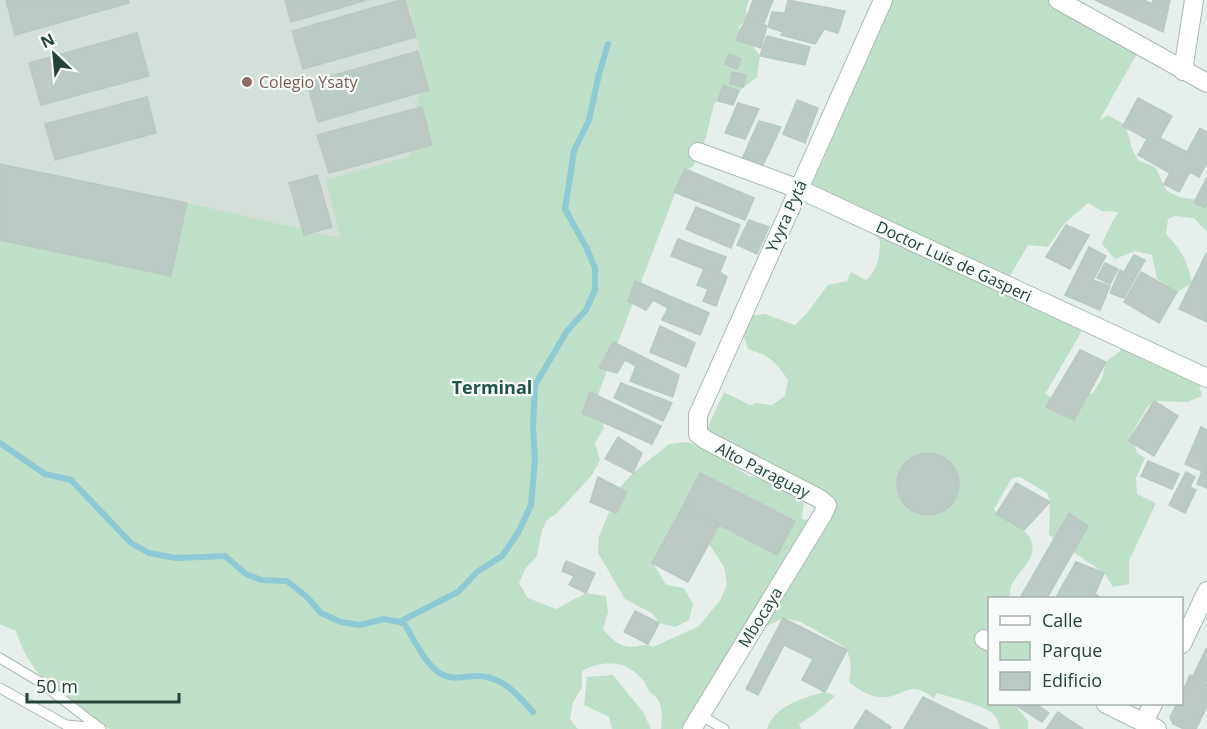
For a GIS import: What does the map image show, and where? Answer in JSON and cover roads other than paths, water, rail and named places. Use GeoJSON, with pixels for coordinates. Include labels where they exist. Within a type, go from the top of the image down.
{"type":"FeatureCollection","features":[{"type":"Feature","properties":{"kind":"street","name":"Yvyra Pytá"},"geometry":{"type":"LineString","coordinates":[[698,434],[698,415],[883,0]]}},
{"type":"Feature","properties":{"kind":"street"},"geometry":{"type":"LineString","coordinates":[[1058,0],[1207,83]]}},
{"type":"Feature","properties":{"kind":"street"},"geometry":{"type":"LineString","coordinates":[[1183,71],[1194,0]]}},
{"type":"Feature","properties":{"kind":"street","name":"Doctor Luis de Gasperi"},"geometry":{"type":"LineString","coordinates":[[698,152],[799,189],[1207,378]]}},
{"type":"Feature","properties":{"kind":"street","name":"Alto Paraguay"},"geometry":{"type":"LineString","coordinates":[[698,434],[820,499],[827,505]]}},
{"type":"Feature","properties":{"kind":"street","name":"Mbocaya"},"geometry":{"type":"LineString","coordinates":[[696,722],[827,505]]}},
{"type":"Feature","properties":{"kind":"street"},"geometry":{"type":"LineString","coordinates":[[1183,642],[1207,591]]}},
{"type":"Feature","properties":{"kind":"street"},"geometry":{"type":"LineString","coordinates":[[1107,705],[1122,722],[1150,726],[1153,705]]}},
{"type":"Feature","properties":{"kind":"lane"},"geometry":{"type":"LineString","coordinates":[[0,658],[40,682],[100,728]]}},
{"type":"Feature","properties":{"kind":"lane"},"geometry":{"type":"LineString","coordinates":[[0,688],[66,725],[100,728]]}},
{"type":"Feature","properties":{"kind":"lane"},"geometry":{"type":"LineString","coordinates":[[696,722],[724,729]]}},
{"type":"Feature","properties":{"kind":"waterway"},"geometry":{"type":"LineString","coordinates":[[399,622],[458,592],[477,572],[502,556],[518,533],[531,505],[535,459],[533,427],[535,385],[567,331],[586,310],[595,290],[595,268],[565,209],[574,151],[589,120],[608,44]]}},
{"type":"Feature","properties":{"kind":"waterway"},"geometry":{"type":"LineString","coordinates":[[0,443],[45,474],[71,480],[131,543],[149,553],[176,558],[225,556],[246,574],[261,580],[287,581],[307,597],[321,613],[341,622],[360,625],[384,619],[404,623],[421,652],[437,671],[452,678],[480,676],[496,680],[510,688],[533,712]]}},
{"type":"Feature","properties":{"kind":"place","name":"Colegio Ysaty"},"geometry":{"type":"Point","coordinates":[247,82]}},
{"type":"Feature","properties":{"kind":"district","name":"Terminal"},"geometry":{"type":"Point","coordinates":[492,388]}}]}
